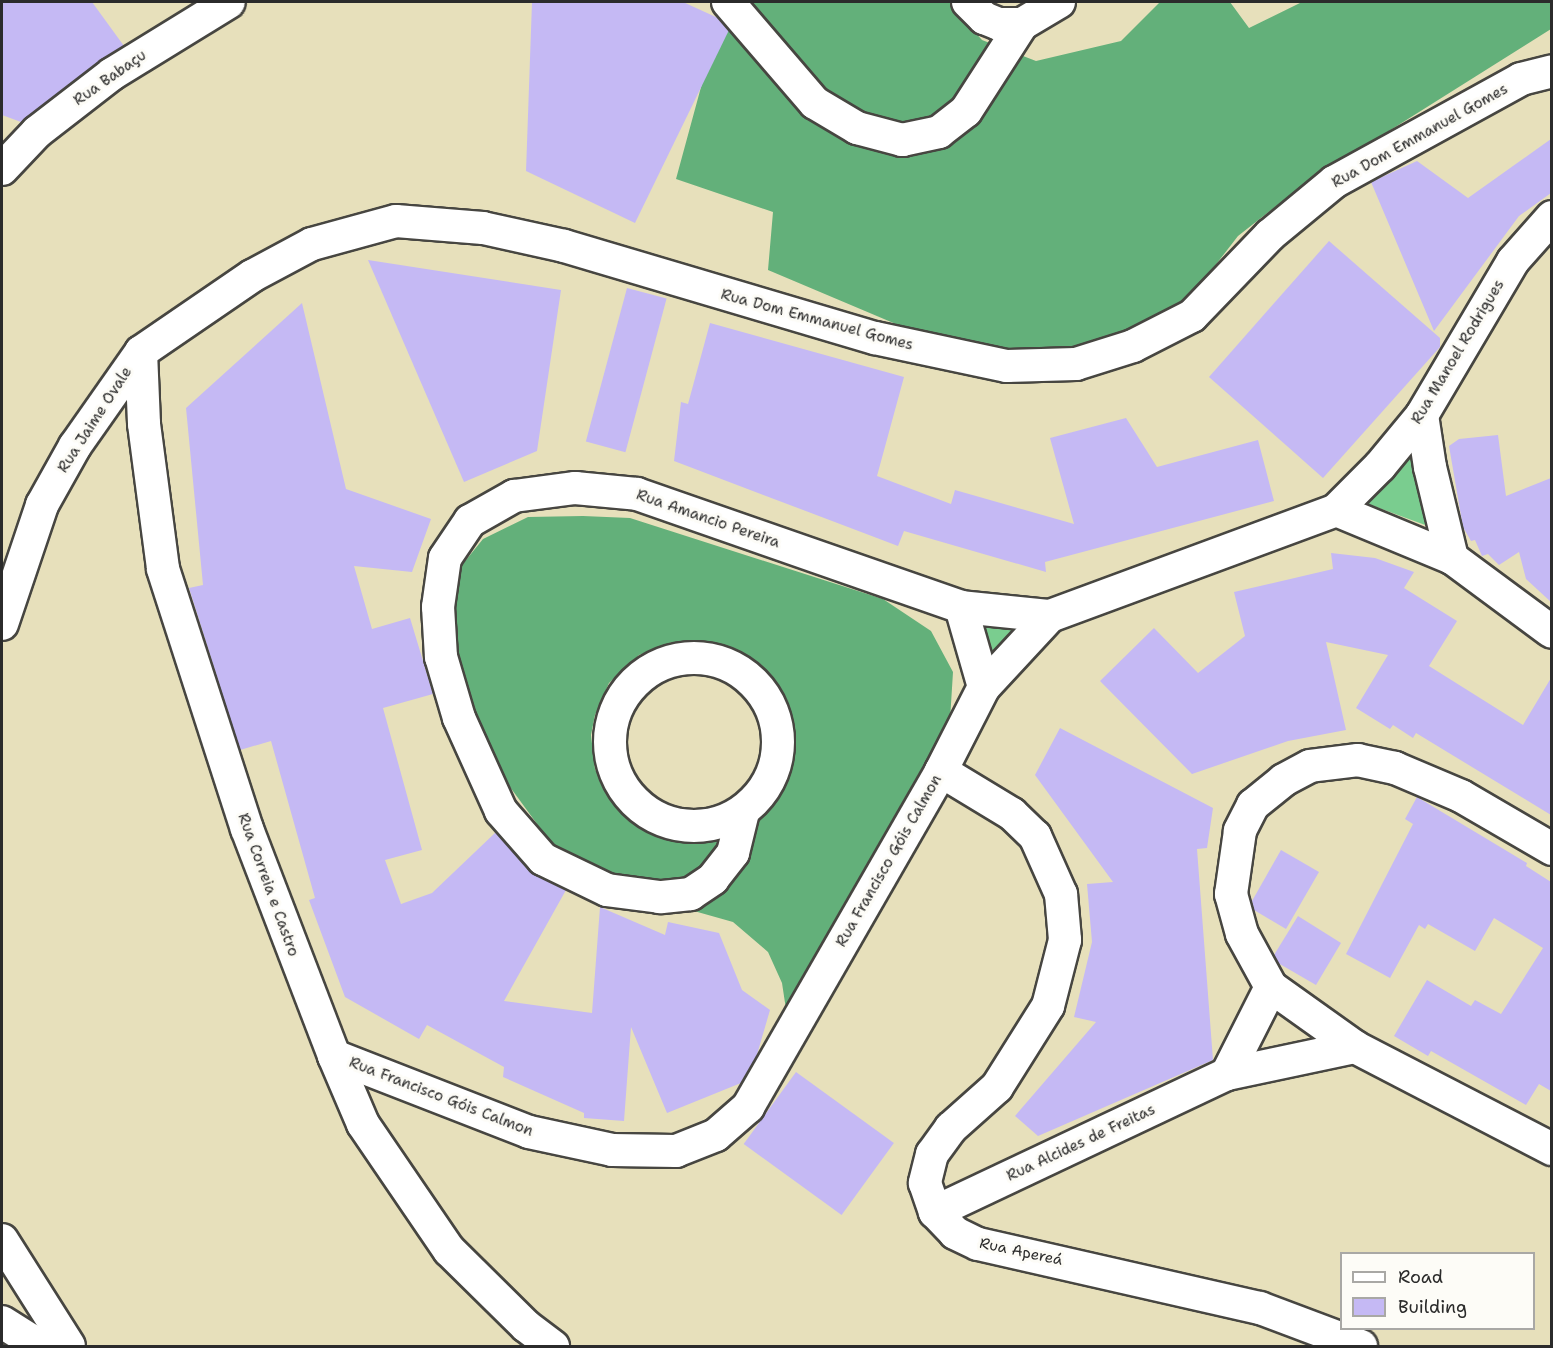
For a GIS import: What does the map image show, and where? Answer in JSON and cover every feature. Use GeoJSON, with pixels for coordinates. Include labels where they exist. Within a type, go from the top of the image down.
{"type":"FeatureCollection","features":[{"type":"Feature","properties":{"kind":"street","name":"Rua Babaçu"},"geometry":{"type":"LineString","coordinates":[[2,169],[37,132],[112,74],[230,2]]}},
{"type":"Feature","properties":{"kind":"street"},"geometry":{"type":"LineString","coordinates":[[728,2],[815,103],[856,128],[902,140],[939,132],[966,111],[1022,24],[1059,2]]}},
{"type":"Feature","properties":{"kind":"street"},"geometry":{"type":"LineString","coordinates":[[968,2],[984,18],[999,24],[1022,24]]}},
{"type":"Feature","properties":{"kind":"street","name":"Rua Dom Emmanuel Gomes"},"geometry":{"type":"LineString","coordinates":[[141,352],[252,276],[312,244],[396,221],[483,228],[564,246],[875,338],[1006,366],[1076,364],[1133,346],[1192,316],[1270,235],[1334,182],[1521,79],[1551,71]]}},
{"type":"Feature","properties":{"kind":"street","name":"Rua Manoel Rodrigues"},"geometry":{"type":"LineString","coordinates":[[1336,510],[1380,466],[1422,415],[1513,261],[1551,217]]}},
{"type":"Feature","properties":{"kind":"street","name":"Rua Jaime Ovale"},"geometry":{"type":"LineString","coordinates":[[2,624],[42,505],[75,446],[141,352]]}},
{"type":"Feature","properties":{"kind":"street","name":"Rua Correia e Castro"},"geometry":{"type":"LineString","coordinates":[[141,352],[144,424],[163,570],[247,829],[334,1056],[363,1124],[449,1250],[526,1326],[553,1347]]}},
{"type":"Feature","properties":{"kind":"street"},"geometry":{"type":"LineString","coordinates":[[1422,415],[1430,466],[1452,558]]}},
{"type":"Feature","properties":{"kind":"street","name":"Rua Amancio Pereira"},"geometry":{"type":"LineString","coordinates":[[743,812],[733,853],[713,879],[691,894],[660,897],[607,890],[543,859],[501,811],[459,718],[441,657],[438,607],[445,558],[470,521],[514,496],[574,488],[637,494],[961,607],[1050,616]]}},
{"type":"Feature","properties":{"kind":"street"},"geometry":{"type":"LineString","coordinates":[[1336,510],[1452,558],[1551,632]]}},
{"type":"Feature","properties":{"kind":"street","name":"Rua Francisco Góis Calmon"},"geometry":{"type":"LineString","coordinates":[[334,1056],[529,1132],[612,1150],[676,1151],[716,1135],[748,1107],[941,771],[984,687],[1050,616],[1336,510]]}},
{"type":"Feature","properties":{"kind":"street"},"geometry":{"type":"LineString","coordinates":[[961,607],[984,687]]}},
{"type":"Feature","properties":{"kind":"street"},"geometry":{"type":"LineString","coordinates":[[708,657],[736,667],[765,694],[777,721],[777,764],[764,791],[743,812],[710,826],[680,826],[652,816],[624,791],[611,764],[608,735],[616,706],[641,675],[667,660],[708,657]]}},
{"type":"Feature","properties":{"kind":"street"},"geometry":{"type":"LineString","coordinates":[[1551,849],[1461,796],[1395,768],[1358,760],[1310,765],[1284,780],[1253,805],[1240,831],[1231,894],[1242,934],[1271,987],[1355,1047],[1551,1149]]}},
{"type":"Feature","properties":{"kind":"street","name":"Rua Apereá"},"geometry":{"type":"LineString","coordinates":[[941,771],[1012,814],[1035,836],[1061,894],[1065,940],[1048,1006],[997,1087],[951,1128],[932,1154],[925,1183],[935,1212],[955,1233],[978,1244],[1260,1308],[1361,1347]]}},
{"type":"Feature","properties":{"kind":"street"},"geometry":{"type":"LineString","coordinates":[[1227,1074],[1271,987]]}},
{"type":"Feature","properties":{"kind":"street","name":"Rua Alcides de Freitas"},"geometry":{"type":"LineString","coordinates":[[935,1212],[1227,1074],[1355,1047]]}},
{"type":"Feature","properties":{"kind":"street"},"geometry":{"type":"LineString","coordinates":[[2,1240],[69,1347]]}},
{"type":"Feature","properties":{"kind":"street"},"geometry":{"type":"LineString","coordinates":[[2,1322],[39,1347]]}},
{"type":"Feature","properties":{"kind":"green space"},"geometry":{"type":"Polygon","coordinates":[[[734,2],[956,2],[957,12],[982,40],[1036,61],[1121,41],[1160,2],[1230,2],[1249,28],[1302,2],[1551,2],[1551,29],[1303,185],[1238,236],[1173,320],[1085,348],[995,349],[910,330],[768,270],[773,212],[676,179],[713,43],[734,2]]]}},
{"type":"Feature","properties":{"kind":"green space"},"geometry":{"type":"Polygon","coordinates":[[[1413,446],[1436,529],[1360,501],[1413,446]]]}},
{"type":"Feature","properties":{"kind":"green space"},"geometry":{"type":"Polygon","coordinates":[[[528,517],[630,518],[883,599],[931,631],[953,672],[950,720],[787,1016],[782,983],[768,952],[733,922],[694,911],[727,888],[761,813],[782,786],[792,752],[792,730],[783,696],[762,668],[721,644],[672,642],[639,655],[609,683],[595,715],[591,735],[595,769],[605,790],[627,817],[643,827],[676,839],[723,835],[706,864],[678,883],[619,881],[551,843],[510,787],[478,720],[457,652],[453,604],[462,565],[483,539],[528,517]]]}},
{"type":"Feature","properties":{"kind":"green space"},"geometry":{"type":"Polygon","coordinates":[[[978,621],[1031,627],[995,663],[978,621]]]}},
{"type":"Feature","properties":{"kind":"building"},"geometry":{"type":"Polygon","coordinates":[[[2,2],[92,2],[124,46],[21,122],[2,115],[2,2]]]}},
{"type":"Feature","properties":{"kind":"building"},"geometry":{"type":"Polygon","coordinates":[[[532,2],[683,2],[718,18],[729,30],[635,223],[526,171],[532,2]]]}},
{"type":"Feature","properties":{"kind":"building"},"geometry":{"type":"Polygon","coordinates":[[[1551,139],[1551,193],[1519,216],[1434,331],[1371,182],[1417,161],[1468,198],[1551,139]]]}},
{"type":"Feature","properties":{"kind":"building"},"geometry":{"type":"Polygon","coordinates":[[[1329,241],[1440,338],[1440,347],[1323,478],[1209,377],[1329,241]]]}},
{"type":"Feature","properties":{"kind":"building"},"geometry":{"type":"Polygon","coordinates":[[[368,260],[561,290],[537,451],[464,482],[368,260]]]}},
{"type":"Feature","properties":{"kind":"building"},"geometry":{"type":"Polygon","coordinates":[[[627,288],[667,299],[625,452],[586,442],[627,288]]]}},
{"type":"Feature","properties":{"kind":"building"},"geometry":{"type":"Polygon","coordinates":[[[302,303],[346,489],[431,519],[412,572],[354,566],[372,629],[410,618],[433,694],[383,708],[422,850],[385,860],[401,904],[432,893],[496,832],[530,871],[566,890],[504,1001],[592,1013],[600,907],[665,935],[668,922],[719,933],[742,990],[770,1010],[756,1058],[741,1083],[667,1113],[631,1027],[624,1121],[584,1118],[584,1113],[503,1077],[504,1067],[427,1025],[419,1039],[345,997],[309,900],[315,898],[271,741],[240,750],[189,588],[203,585],[186,408],[302,303]]]}},
{"type":"Feature","properties":{"kind":"building"},"geometry":{"type":"Polygon","coordinates":[[[710,323],[904,377],[877,476],[951,504],[955,490],[1074,524],[1050,438],[1126,418],[1157,467],[1258,440],[1274,501],[1045,562],[1046,572],[904,531],[898,546],[674,461],[681,402],[688,404],[710,323]]]}},
{"type":"Feature","properties":{"kind":"building"},"geometry":{"type":"Polygon","coordinates":[[[1498,435],[1506,496],[1551,478],[1551,602],[1526,579],[1519,552],[1499,565],[1488,554],[1482,556],[1475,540],[1471,541],[1463,527],[1449,446],[1459,439],[1498,435]]]}},
{"type":"Feature","properties":{"kind":"building"},"geometry":{"type":"Polygon","coordinates":[[[1331,553],[1375,558],[1414,572],[1404,588],[1457,621],[1429,666],[1523,725],[1551,678],[1551,815],[1416,733],[1413,738],[1393,725],[1390,729],[1356,708],[1388,655],[1326,642],[1346,730],[1288,741],[1192,774],[1100,681],[1154,628],[1198,673],[1245,636],[1234,592],[1333,569],[1331,553]]]}},
{"type":"Feature","properties":{"kind":"building"},"geometry":{"type":"Polygon","coordinates":[[[1060,728],[1213,808],[1207,848],[1197,849],[1213,1060],[1038,1136],[1015,1116],[1096,1022],[1074,1017],[1092,942],[1087,884],[1113,882],[1035,775],[1060,728]]]}},
{"type":"Feature","properties":{"kind":"building"},"geometry":{"type":"Polygon","coordinates":[[[1417,797],[1527,863],[1526,866],[1551,882],[1551,1091],[1539,1084],[1526,1105],[1431,1051],[1428,1056],[1394,1036],[1427,980],[1471,1006],[1475,1000],[1501,1014],[1543,948],[1494,918],[1475,951],[1428,924],[1425,929],[1419,925],[1390,978],[1346,954],[1413,824],[1405,819],[1417,797]]]}},
{"type":"Feature","properties":{"kind":"building"},"geometry":{"type":"Polygon","coordinates":[[[1281,850],[1319,872],[1286,929],[1254,910],[1252,901],[1281,850]]]}},
{"type":"Feature","properties":{"kind":"building"},"geometry":{"type":"Polygon","coordinates":[[[1298,916],[1341,943],[1316,985],[1278,963],[1274,955],[1298,916]]]}},
{"type":"Feature","properties":{"kind":"building"},"geometry":{"type":"Polygon","coordinates":[[[796,1072],[894,1143],[842,1215],[744,1144],[796,1072]]]}}]}
